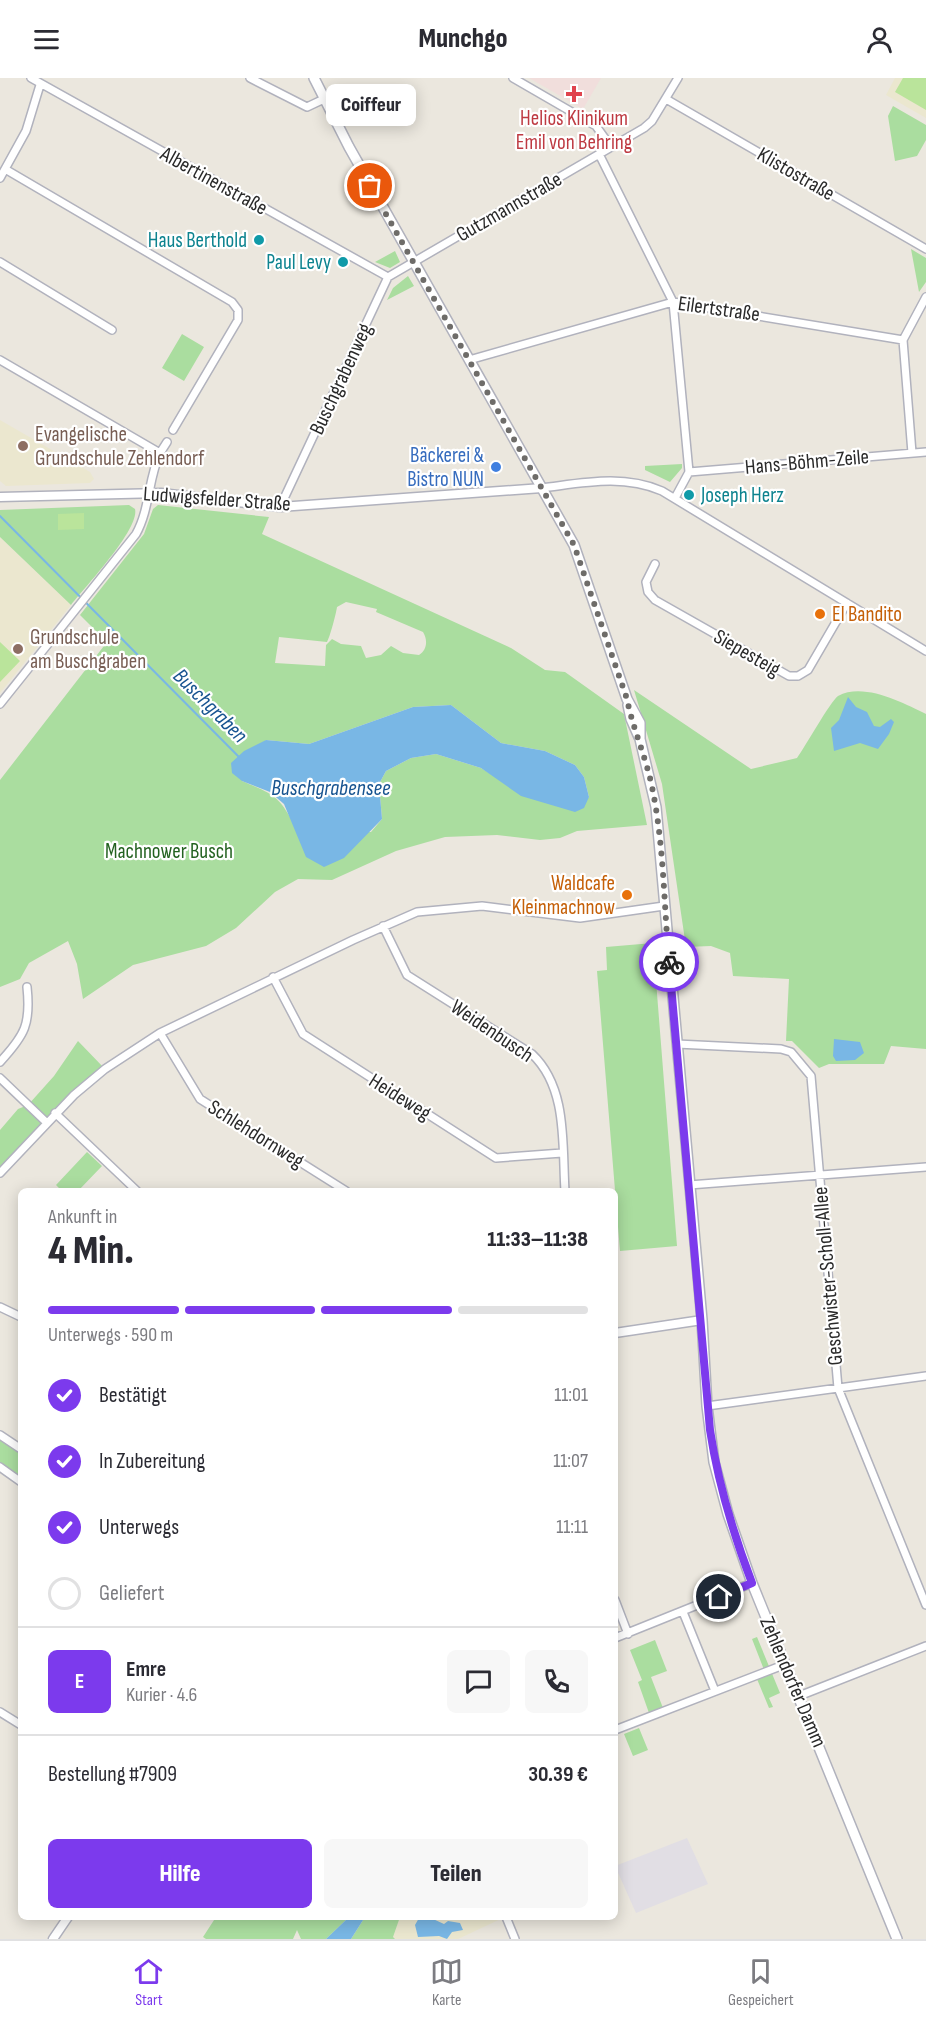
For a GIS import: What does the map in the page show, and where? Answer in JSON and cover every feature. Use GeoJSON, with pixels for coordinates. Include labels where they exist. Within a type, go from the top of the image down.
{"type":"FeatureCollection","features":[{"type":"Feature","properties":{"kind":"main road","name":"Zehlendorfer Damm"},"geometry":{"type":"LineString","coordinates":[[314,78],[414,262],[574,545],[635,721],[656,807],[688,1185],[702,1320],[707,1406],[714,1462],[728,1514],[752,1583],[897,1939]]}},
{"type":"Feature","properties":{"kind":"street","name":"Albertinenstraße"},"geometry":{"type":"LineString","coordinates":[[31,78],[388,277]]}},
{"type":"Feature","properties":{"kind":"street"},"geometry":{"type":"LineString","coordinates":[[250,78],[307,106],[324,99]]}},
{"type":"Feature","properties":{"kind":"street"},"geometry":{"type":"LineString","coordinates":[[513,78],[596,126],[611,147]]}},
{"type":"Feature","properties":{"kind":"street","name":"Gutzmannstraße"},"geometry":{"type":"LineString","coordinates":[[414,262],[652,121],[678,78]]}},
{"type":"Feature","properties":{"kind":"street"},"geometry":{"type":"LineString","coordinates":[[0,177],[26,131],[40,85]]}},
{"type":"Feature","properties":{"kind":"street","name":"Klistostraße"},"geometry":{"type":"LineString","coordinates":[[666,99],[926,249]]}},
{"type":"Feature","properties":{"kind":"street"},"geometry":{"type":"LineString","coordinates":[[599,154],[673,302],[689,472],[675,498]]}},
{"type":"Feature","properties":{"kind":"street"},"geometry":{"type":"LineString","coordinates":[[5,169],[232,302],[238,310],[238,320],[173,430]]}},
{"type":"Feature","properties":{"kind":"street"},"geometry":{"type":"LineString","coordinates":[[0,262],[112,330]]}},
{"type":"Feature","properties":{"kind":"street"},"geometry":{"type":"LineString","coordinates":[[388,277],[414,262]]}},
{"type":"Feature","properties":{"kind":"street","name":"Buschgrabenweg"},"geometry":{"type":"LineString","coordinates":[[280,507],[388,277]]}},
{"type":"Feature","properties":{"kind":"street"},"geometry":{"type":"LineString","coordinates":[[912,453],[903,340],[926,297]]}},
{"type":"Feature","properties":{"kind":"street","name":"Eilertstraße"},"geometry":{"type":"LineString","coordinates":[[469,360],[673,302],[903,340]]}},
{"type":"Feature","properties":{"kind":"street"},"geometry":{"type":"LineString","coordinates":[[0,360],[160,453]]}},
{"type":"Feature","properties":{"kind":"street"},"geometry":{"type":"LineString","coordinates":[[0,704],[136,534],[146,509],[151,476],[167,442]]}},
{"type":"Feature","properties":{"kind":"street","name":"Hans-Böhm-Zeile"},"geometry":{"type":"LineString","coordinates":[[689,472],[926,452]]}},
{"type":"Feature","properties":{"kind":"street"},"geometry":{"type":"LineString","coordinates":[[542,488],[619,480],[648,485],[675,498],[926,651]]}},
{"type":"Feature","properties":{"kind":"street","name":"Ludwigsfelder Straße"},"geometry":{"type":"LineString","coordinates":[[0,497],[184,494],[280,507],[542,488]]}},
{"type":"Feature","properties":{"kind":"street","name":"Siepesteig"},"geometry":{"type":"LineString","coordinates":[[655,564],[646,582],[648,591],[655,600],[789,676],[798,676],[807,670],[847,603]]}},
{"type":"Feature","properties":{"kind":"street"},"geometry":{"type":"LineString","coordinates":[[0,1173],[55,1113],[105,1069],[159,1033],[273,977],[417,912],[482,906],[580,918],[664,906]]}},
{"type":"Feature","properties":{"kind":"street","name":"Weidenbusch"},"geometry":{"type":"LineString","coordinates":[[383,926],[407,975],[531,1054],[546,1070],[557,1095],[565,1188]]}},
{"type":"Feature","properties":{"kind":"street","name":"Heideweg"},"geometry":{"type":"LineString","coordinates":[[273,977],[303,1034],[496,1158],[562,1154]]}},
{"type":"Feature","properties":{"kind":"street"},"geometry":{"type":"LineString","coordinates":[[0,1062],[25,1031],[30,1013],[27,987]]}},
{"type":"Feature","properties":{"kind":"street","name":"Schlehdornweg"},"geometry":{"type":"LineString","coordinates":[[159,1033],[200,1099],[341,1188]]}},
{"type":"Feature","properties":{"kind":"street","name":"Geschwister-Scholl-Allee"},"geometry":{"type":"LineString","coordinates":[[677,1044],[781,1049],[791,1052],[811,1076],[838,1388],[926,1605]]}},
{"type":"Feature","properties":{"kind":"street"},"geometry":{"type":"LineString","coordinates":[[0,1078],[46,1122]]}},
{"type":"Feature","properties":{"kind":"street"},"geometry":{"type":"LineString","coordinates":[[55,1113],[134,1188]]}},
{"type":"Feature","properties":{"kind":"street"},"geometry":{"type":"LineString","coordinates":[[688,1185],[926,1167]]}},
{"type":"Feature","properties":{"kind":"street"},"geometry":{"type":"LineString","coordinates":[[0,1307],[18,1316]]}},
{"type":"Feature","properties":{"kind":"street"},"geometry":{"type":"LineString","coordinates":[[618,1333],[702,1320]]}},
{"type":"Feature","properties":{"kind":"street"},"geometry":{"type":"LineString","coordinates":[[707,1406],[926,1376]]}},
{"type":"Feature","properties":{"kind":"street"},"geometry":{"type":"LineString","coordinates":[[0,1435],[18,1447]]}},
{"type":"Feature","properties":{"kind":"street"},"geometry":{"type":"LineString","coordinates":[[0,1467],[18,1480]]}},
{"type":"Feature","properties":{"kind":"street"},"geometry":{"type":"LineString","coordinates":[[618,1637],[752,1583]]}},
{"type":"Feature","properties":{"kind":"street"},"geometry":{"type":"LineString","coordinates":[[618,1608],[628,1634]]}},
{"type":"Feature","properties":{"kind":"street"},"geometry":{"type":"LineString","coordinates":[[683,1612],[715,1690]]}},
{"type":"Feature","properties":{"kind":"street"},"geometry":{"type":"LineString","coordinates":[[799,1696],[926,1646]]}},
{"type":"Feature","properties":{"kind":"street"},"geometry":{"type":"LineString","coordinates":[[618,1729],[786,1664]]}},
{"type":"Feature","properties":{"kind":"street"},"geometry":{"type":"LineString","coordinates":[[0,1712],[18,1723]]}},
{"type":"Feature","properties":{"kind":"street"},"geometry":{"type":"LineString","coordinates":[[52,1939],[66,1920]]}},
{"type":"Feature","properties":{"kind":"street"},"geometry":{"type":"LineString","coordinates":[[507,1920],[515,1939]]}},
{"type":"Feature","properties":{"kind":"shaded area","name":"Helios Klinikum Emil von Behring"},"geometry":{"type":"Polygon","coordinates":[[[529,78],[601,78],[583,109],[529,78]]]}},
{"type":"Feature","properties":{"kind":"shaded area"},"geometry":{"type":"Polygon","coordinates":[[[895,78],[926,78],[926,118],[886,95],[895,78]]]}},
{"type":"Feature","properties":{"kind":"shaded area","name":"Evangelische Grundschule Zehlendorf"},"geometry":{"type":"Polygon","coordinates":[[[0,420],[90,472],[94,479],[90,483],[6,486],[0,481],[0,420]]]}},
{"type":"Feature","properties":{"kind":"shaded area","name":"Grundschule am Buschgraben"},"geometry":{"type":"Polygon","coordinates":[[[0,537],[71,605],[0,693],[0,537]]]}},
{"type":"Feature","properties":{"kind":"shaded area"},"geometry":{"type":"Polygon","coordinates":[[[687,1838],[708,1884],[636,1913],[618,1873],[618,1865],[687,1838]]]}},
{"type":"Feature","properties":{"kind":"shaded area"},"geometry":{"type":"Polygon","coordinates":[[[399,1920],[499,1920],[458,1939],[395,1939],[393,1937],[399,1920]]]}},
{"type":"Feature","properties":{"kind":"green space"},"geometry":{"type":"Polygon","coordinates":[[[903,78],[926,78],[926,110],[895,92],[903,78]]]}},
{"type":"Feature","properties":{"kind":"green space"},"geometry":{"type":"Polygon","coordinates":[[[893,106],[926,125],[926,140],[917,156],[895,161],[888,116],[893,106]]]}},
{"type":"Feature","properties":{"kind":"green space"},"geometry":{"type":"Polygon","coordinates":[[[911,249],[926,258],[926,282],[919,292],[911,249]]]}},
{"type":"Feature","properties":{"kind":"green space"},"geometry":{"type":"Polygon","coordinates":[[[395,251],[400,262],[390,268],[375,262],[395,251]]]}},
{"type":"Feature","properties":{"kind":"green space"},"geometry":{"type":"Polygon","coordinates":[[[408,276],[414,286],[387,300],[393,288],[408,276]]]}},
{"type":"Feature","properties":{"kind":"green space"},"geometry":{"type":"Polygon","coordinates":[[[182,334],[204,347],[184,381],[162,368],[182,334]]]}},
{"type":"Feature","properties":{"kind":"green space"},"geometry":{"type":"Polygon","coordinates":[[[682,464],[682,468],[670,482],[645,470],[645,466],[682,464]]]}},
{"type":"Feature","properties":{"kind":"green space"},"geometry":{"type":"Polygon","coordinates":[[[129,505],[135,509],[129,530],[110,558],[71,605],[0,537],[0,510],[129,505]]]}},
{"type":"Feature","properties":{"kind":"green space","name":"Machnower Busch"},"geometry":{"type":"Polygon","coordinates":[[[158,505],[269,517],[262,534],[511,648],[545,670],[565,672],[624,714],[647,825],[577,831],[560,838],[540,840],[497,835],[445,837],[396,851],[332,880],[298,879],[275,892],[236,928],[206,946],[133,965],[83,999],[77,964],[68,941],[29,963],[20,979],[0,987],[0,780],[107,642],[80,615],[144,534],[153,509],[158,505]],[[346,602],[337,607],[327,642],[279,637],[275,663],[325,666],[326,645],[332,639],[341,644],[361,646],[366,658],[381,655],[391,646],[403,653],[419,655],[424,650],[426,641],[423,632],[376,612],[377,609],[346,602]],[[451,705],[413,707],[309,744],[266,740],[242,781],[261,789],[280,802],[295,827],[371,832],[382,819],[379,784],[386,771],[411,758],[436,754],[481,768],[494,776],[586,800],[589,797],[584,777],[575,765],[545,751],[501,743],[451,705]]]}},
{"type":"Feature","properties":{"kind":"green space"},"geometry":{"type":"Polygon","coordinates":[[[84,513],[84,529],[58,530],[58,514],[84,513]]]}},
{"type":"Feature","properties":{"kind":"green space"},"geometry":{"type":"Polygon","coordinates":[[[0,642],[20,661],[0,682],[0,642]]]}},
{"type":"Feature","properties":{"kind":"green space"},"geometry":{"type":"Polygon","coordinates":[[[634,690],[751,769],[797,758],[834,700],[848,692],[859,691],[883,696],[926,714],[926,1049],[891,1046],[884,1064],[829,1064],[819,1068],[792,1041],[786,1041],[789,979],[733,976],[730,953],[711,946],[686,947],[662,784],[634,690]]]}},
{"type":"Feature","properties":{"kind":"green space"},"geometry":{"type":"Polygon","coordinates":[[[653,943],[677,1246],[620,1251],[618,1188],[615,1188],[597,971],[607,970],[606,947],[653,943]]]}},
{"type":"Feature","properties":{"kind":"green space"},"geometry":{"type":"Polygon","coordinates":[[[78,1041],[105,1069],[74,1095],[0,1173],[0,1130],[18,1109],[28,1105],[54,1076],[78,1041]]]}},
{"type":"Feature","properties":{"kind":"green space"},"geometry":{"type":"Polygon","coordinates":[[[87,1152],[102,1166],[81,1188],[59,1188],[56,1185],[87,1152]]]}},
{"type":"Feature","properties":{"kind":"green space"},"geometry":{"type":"Polygon","coordinates":[[[0,1435],[18,1447],[18,1480],[0,1467],[0,1435]]]}},
{"type":"Feature","properties":{"kind":"green space"},"geometry":{"type":"Polygon","coordinates":[[[757,1637],[780,1693],[769,1698],[773,1707],[769,1708],[757,1679],[766,1675],[752,1639],[757,1637]]]}},
{"type":"Feature","properties":{"kind":"green space"},"geometry":{"type":"Polygon","coordinates":[[[655,1640],[667,1671],[651,1677],[663,1708],[649,1713],[638,1682],[642,1680],[630,1650],[655,1640]]]}},
{"type":"Feature","properties":{"kind":"green space"},"geometry":{"type":"Polygon","coordinates":[[[639,1728],[648,1750],[633,1756],[624,1734],[639,1728]]]}},
{"type":"Feature","properties":{"kind":"green space"},"geometry":{"type":"Polygon","coordinates":[[[214,1920],[346,1920],[326,1939],[301,1939],[297,1930],[293,1939],[206,1939],[203,1937],[214,1920]]]}},
{"type":"Feature","properties":{"kind":"green space"},"geometry":{"type":"Polygon","coordinates":[[[363,1920],[399,1920],[393,1937],[395,1939],[351,1939],[363,1920]]]}},
{"type":"Feature","properties":{"kind":"water"},"geometry":{"type":"Polygon","coordinates":[[[848,697],[856,707],[867,712],[874,726],[880,727],[891,719],[894,722],[889,734],[878,749],[860,743],[834,751],[831,728],[839,720],[848,697]]]}},
{"type":"Feature","properties":{"kind":"water","name":"Buschgrabensee"},"geometry":{"type":"Polygon","coordinates":[[[451,705],[501,743],[545,751],[575,765],[584,777],[589,797],[584,808],[575,812],[521,796],[481,768],[436,754],[411,758],[386,771],[379,784],[382,819],[344,858],[324,867],[306,857],[284,804],[270,792],[242,781],[232,773],[231,763],[244,751],[266,740],[309,744],[413,707],[451,705]]]}},
{"type":"Feature","properties":{"kind":"water"},"geometry":{"type":"Polygon","coordinates":[[[834,1039],[860,1042],[864,1053],[855,1060],[836,1061],[833,1056],[834,1039]]]}},
{"type":"Feature","properties":{"kind":"water"},"geometry":{"type":"Polygon","coordinates":[[[346,1920],[363,1920],[351,1939],[326,1939],[346,1920]]]}},
{"type":"Feature","properties":{"kind":"water"},"geometry":{"type":"Polygon","coordinates":[[[418,1920],[435,1920],[444,1924],[448,1921],[460,1923],[463,1930],[452,1932],[447,1939],[439,1936],[418,1937],[415,1925],[418,1920]]]}},
{"type":"Feature","properties":{"kind":"waterway","name":"Buschgraben"},"geometry":{"type":"LineString","coordinates":[[0,516],[239,757]]}},
{"type":"Feature","properties":{"kind":"way so far"},"geometry":{"type":"LineString","coordinates":[[370,186],[574,545],[627,699],[631,719],[640,739],[651,780],[658,826],[669,962]]}},
{"type":"Feature","properties":{"kind":"place","name":"Helios Klinikum Emil von Behring"},"geometry":{"type":"Point","coordinates":[574,94]}},
{"type":"Feature","properties":{"kind":"place","name":"Coiffeur"},"geometry":{"type":"Point","coordinates":[370,186]}},
{"type":"Feature","properties":{"kind":"place","name":"Haus Berthold"},"geometry":{"type":"Point","coordinates":[259,240]}},
{"type":"Feature","properties":{"kind":"place","name":"Paul Levy"},"geometry":{"type":"Point","coordinates":[343,262]}},
{"type":"Feature","properties":{"kind":"place","name":"Evangelische Grundschule Zehlendorf"},"geometry":{"type":"Point","coordinates":[23,446]}},
{"type":"Feature","properties":{"kind":"place","name":"Bäckerei & Bistro NUN"},"geometry":{"type":"Point","coordinates":[496,467]}},
{"type":"Feature","properties":{"kind":"place","name":"Joseph Herz"},"geometry":{"type":"Point","coordinates":[689,495]}},
{"type":"Feature","properties":{"kind":"place","name":"El Bandito"},"geometry":{"type":"Point","coordinates":[820,614]}},
{"type":"Feature","properties":{"kind":"place","name":"Grundschule am Buschgraben"},"geometry":{"type":"Point","coordinates":[18,649]}},
{"type":"Feature","properties":{"kind":"place","name":"Waldcafe Kleinmachnow"},"geometry":{"type":"Point","coordinates":[627,895]}},
{"type":"Feature","properties":{"kind":"route"},"geometry":{"type":"LineString","coordinates":[[669,962],[702,1320],[707,1406],[714,1462],[728,1514],[752,1583],[719,1597]]}}]}
